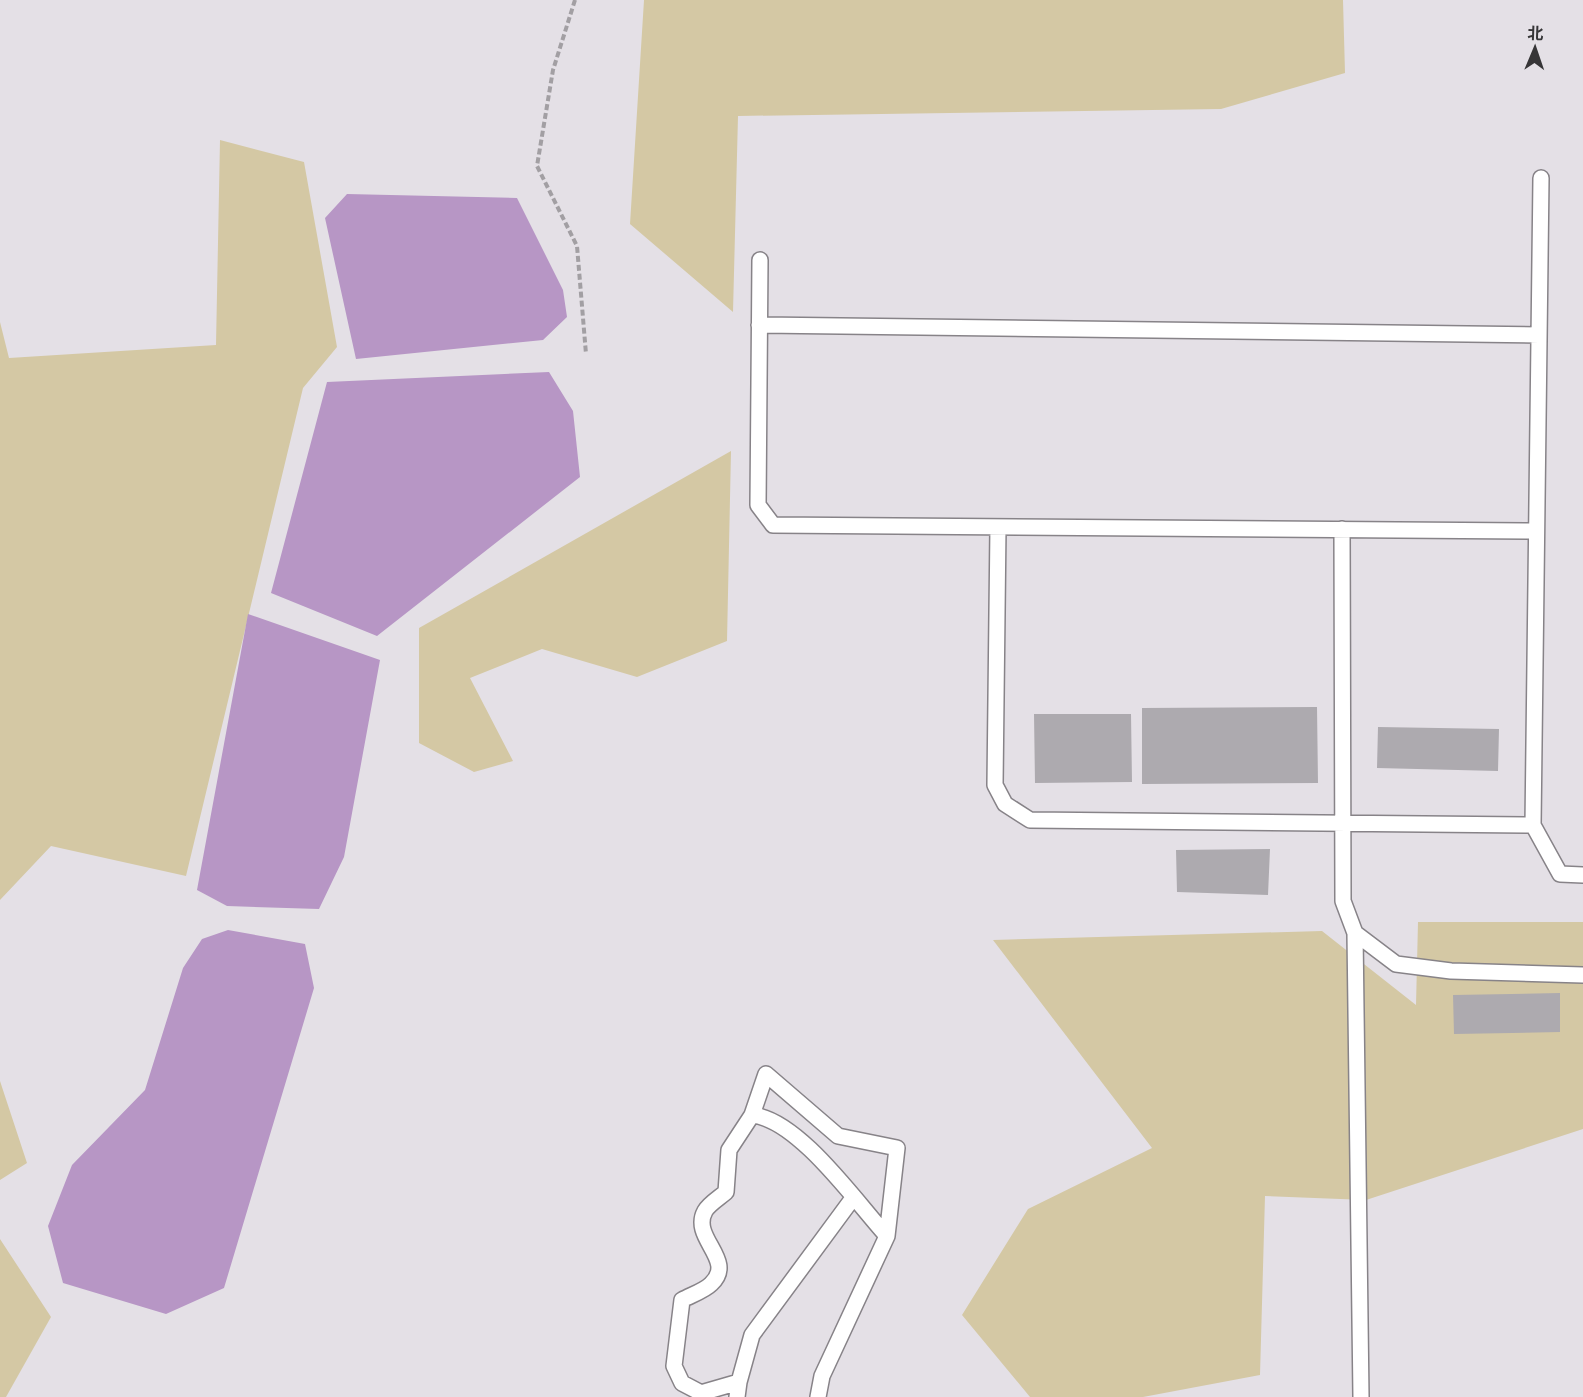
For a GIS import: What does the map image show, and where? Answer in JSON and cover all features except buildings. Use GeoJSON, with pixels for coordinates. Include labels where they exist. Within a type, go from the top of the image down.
{"type":"FeatureCollection","features":[{"type":"Feature","properties":{"kind":"lane"},"geometry":{"type":"LineString","coordinates":[[1541,178],[1533,825],[1560,874],[1583,874]]}},
{"type":"Feature","properties":{"kind":"lane"},"geometry":{"type":"LineString","coordinates":[[759,260],[758,506],[773,525],[1536,531]]}},
{"type":"Feature","properties":{"kind":"lane"},"geometry":{"type":"LineString","coordinates":[[759,326],[1539,336]]}},
{"type":"Feature","properties":{"kind":"lane"},"geometry":{"type":"LineString","coordinates":[[998,527],[995,785],[1005,804],[1030,820],[1533,825]]}},
{"type":"Feature","properties":{"kind":"lane"},"geometry":{"type":"LineString","coordinates":[[1342,529],[1343,901],[1355,933],[1360,1397]]}},
{"type":"Feature","properties":{"kind":"lane"},"geometry":{"type":"LineString","coordinates":[[1355,933],[1396,964],[1451,971],[1583,975]]}},
{"type":"Feature","properties":{"kind":"lane"},"geometry":{"type":"LineString","coordinates":[[818,1397],[822,1376],[887,1236],[897,1148],[838,1136],[766,1074],[752,1115],[729,1150],[726,1192],[706,1209],[702,1219],[703,1236],[719,1259],[719,1272],[712,1284],[682,1300],[674,1366],[682,1383],[701,1393],[738,1389],[752,1335],[852,1198]]}},
{"type":"Feature","properties":{"kind":"lane"},"geometry":{"type":"LineString","coordinates":[[752,1115],[768,1116],[804,1142],[887,1236]]}},
{"type":"Feature","properties":{"kind":"path"},"geometry":{"type":"LineString","coordinates":[[576,0],[553,70],[537,166],[578,246],[586,354]]}},
{"type":"Feature","properties":{"kind":"shaded area"},"geometry":{"type":"Polygon","coordinates":[[[644,0],[1343,0],[1345,73],[1221,109],[738,116],[733,312],[630,224],[644,0]]]}},
{"type":"Feature","properties":{"kind":"shaded area"},"geometry":{"type":"Polygon","coordinates":[[[220,140],[304,162],[337,347],[303,388],[186,876],[51,846],[0,900],[0,322],[9,358],[216,345],[220,140]]]}},
{"type":"Feature","properties":{"kind":"shaded area"},"geometry":{"type":"Polygon","coordinates":[[[347,194],[517,198],[563,290],[567,317],[543,340],[356,359],[325,218],[347,194]]]}},
{"type":"Feature","properties":{"kind":"shaded area"},"geometry":{"type":"Polygon","coordinates":[[[549,372],[573,411],[580,477],[377,636],[271,593],[327,382],[549,372]]]}},
{"type":"Feature","properties":{"kind":"shaded area"},"geometry":{"type":"Polygon","coordinates":[[[731,451],[727,641],[637,677],[542,649],[470,678],[513,761],[474,772],[419,743],[419,628],[731,451]]]}},
{"type":"Feature","properties":{"kind":"shaded area"},"geometry":{"type":"Polygon","coordinates":[[[248,614],[380,660],[344,857],[319,909],[227,906],[197,890],[248,614]]]}},
{"type":"Feature","properties":{"kind":"shaded area"},"geometry":{"type":"Polygon","coordinates":[[[1418,922],[1583,922],[1583,1129],[1366,1200],[1265,1196],[1260,1375],[1143,1397],[1030,1397],[962,1315],[1028,1209],[1152,1148],[993,940],[1322,931],[1416,1005],[1418,922]]]}},
{"type":"Feature","properties":{"kind":"shaded area"},"geometry":{"type":"Polygon","coordinates":[[[228,930],[305,944],[314,988],[224,1288],[166,1314],[63,1283],[48,1226],[72,1165],[145,1090],[183,968],[202,939],[228,930]]]}},
{"type":"Feature","properties":{"kind":"shaded area"},"geometry":{"type":"Polygon","coordinates":[[[0,1081],[27,1163],[0,1180],[0,1081]]]}},
{"type":"Feature","properties":{"kind":"shaded area"},"geometry":{"type":"Polygon","coordinates":[[[0,1239],[51,1317],[6,1397],[0,1397],[0,1239]]]}}]}
